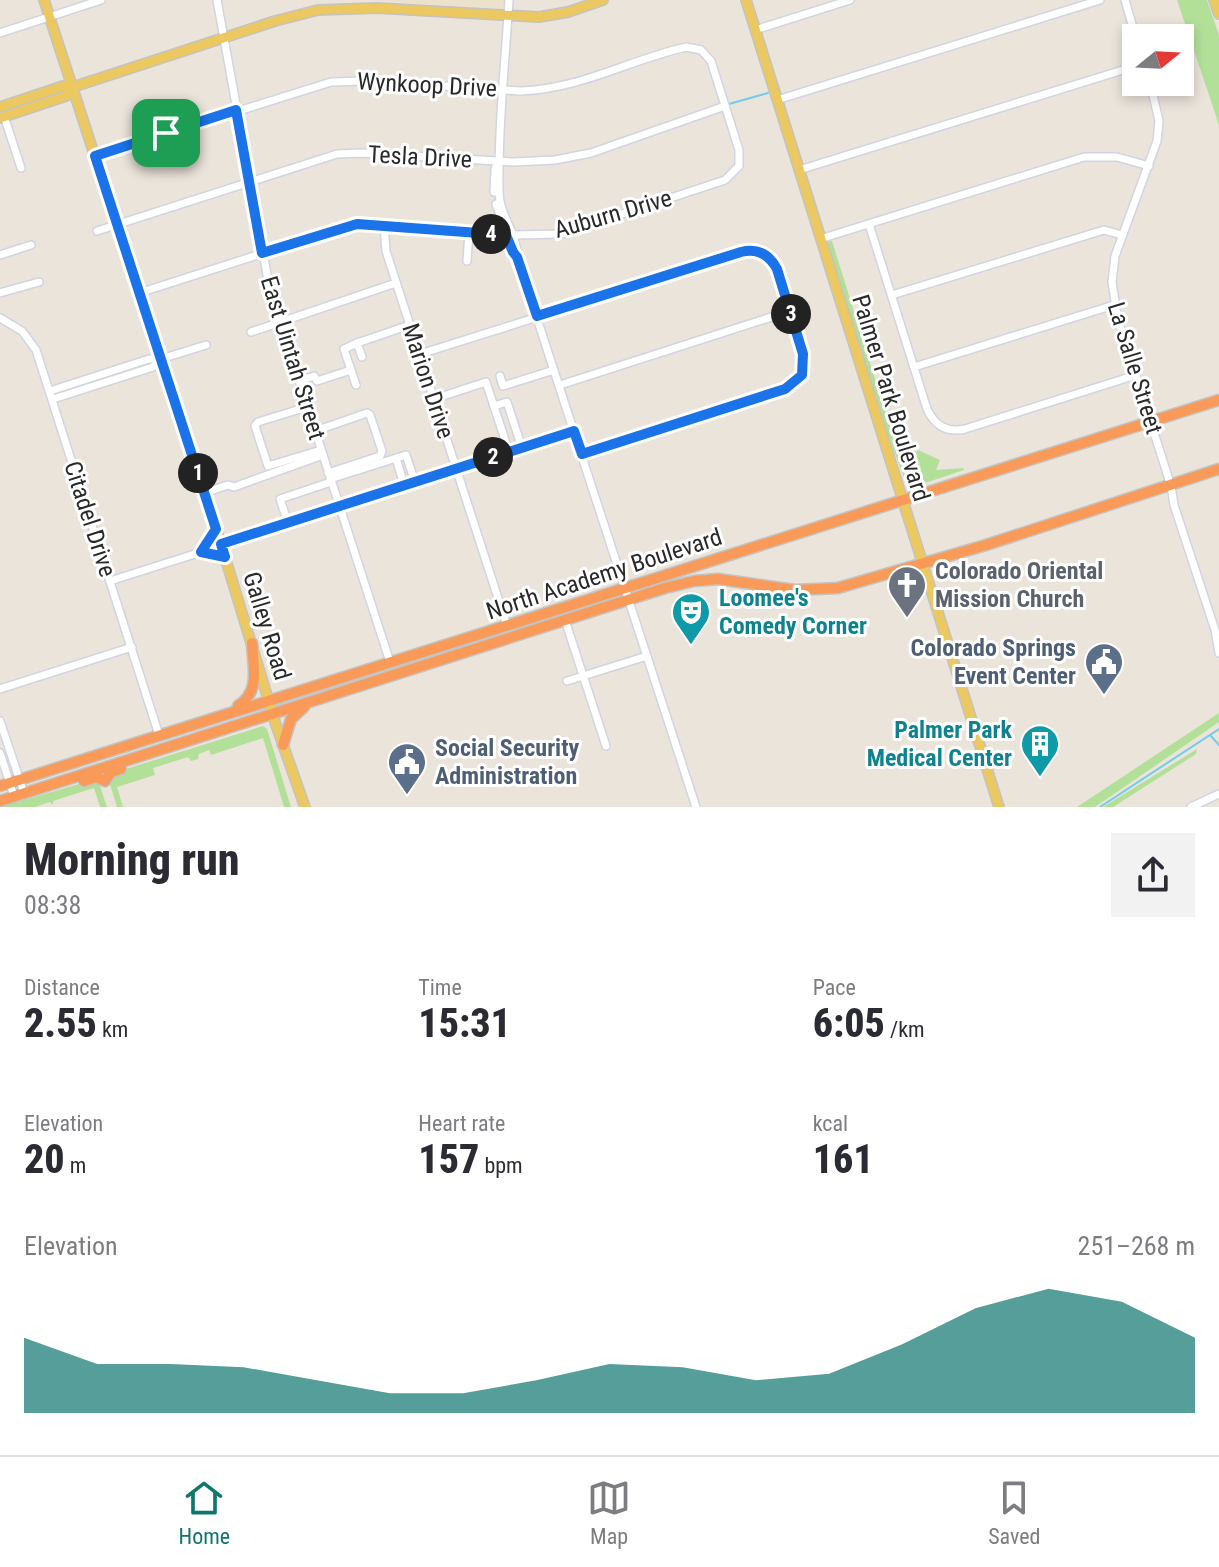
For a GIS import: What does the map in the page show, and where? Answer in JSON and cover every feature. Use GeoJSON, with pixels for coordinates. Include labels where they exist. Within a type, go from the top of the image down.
{"type":"FeatureCollection","features":[{"type":"Feature","properties":{"kind":"highway","name":"North Academy Boulevard"},"geometry":{"type":"LineString","coordinates":[[10,782],[507,626],[626,594],[902,500],[1219,400]]}},
{"type":"Feature","properties":{"kind":"highway","name":"North Academy Boulevard"},"geometry":{"type":"LineString","coordinates":[[0,801],[565,620],[626,594],[706,579],[795,590],[838,588],[923,564],[1219,469]]}},
{"type":"Feature","properties":{"kind":"highway"},"geometry":{"type":"LineString","coordinates":[[226,713],[242,704],[252,693],[252,643]]}},
{"type":"Feature","properties":{"kind":"highway"},"geometry":{"type":"LineString","coordinates":[[283,745],[291,719],[310,702]]}},
{"type":"Feature","properties":{"kind":"main road","name":"Galley Road"},"geometry":{"type":"LineString","coordinates":[[44,0],[221,544],[272,714],[305,807]]}},
{"type":"Feature","properties":{"kind":"main road"},"geometry":{"type":"LineString","coordinates":[[2,119],[66,96],[73,87],[305,12],[363,4],[508,16],[558,14],[603,0]]}},
{"type":"Feature","properties":{"kind":"main road","name":"Palmer Park Boulevard"},"geometry":{"type":"LineString","coordinates":[[746,0],[999,807]]}},
{"type":"Feature","properties":{"kind":"main road"},"geometry":{"type":"LineString","coordinates":[[1214,0],[1219,14]]}},
{"type":"Feature","properties":{"kind":"street"},"geometry":{"type":"LineString","coordinates":[[0,33],[101,0]]}},
{"type":"Feature","properties":{"kind":"street","name":"East Uintah Street"},"geometry":{"type":"LineString","coordinates":[[217,0],[262,253],[279,322],[390,662]]}},
{"type":"Feature","properties":{"kind":"street"},"geometry":{"type":"LineString","coordinates":[[509,0],[494,198],[510,235],[513,252],[560,385],[696,807]]}},
{"type":"Feature","properties":{"kind":"street"},"geometry":{"type":"LineString","coordinates":[[755,30],[850,0]]}},
{"type":"Feature","properties":{"kind":"street"},"geometry":{"type":"LineString","coordinates":[[777,100],[1100,0]]}},
{"type":"Feature","properties":{"kind":"street"},"geometry":{"type":"LineString","coordinates":[[1125,0],[1132,24]]}},
{"type":"Feature","properties":{"kind":"street","name":"Wynkoop Drive"},"geometry":{"type":"LineString","coordinates":[[95,156],[313,86],[351,80],[532,90],[567,86],[691,47],[701,50],[711,61],[725,106]]}},
{"type":"Feature","properties":{"kind":"street"},"geometry":{"type":"LineString","coordinates":[[799,170],[1122,70]]}},
{"type":"Feature","properties":{"kind":"street","name":"La Salle Street"},"geometry":{"type":"LineString","coordinates":[[1153,96],[1159,121],[1157,141],[1122,235],[1112,272],[1114,305],[1171,486],[1173,503],[1215,630],[1219,653]]}},
{"type":"Feature","properties":{"kind":"street","name":"Tesla Drive"},"geometry":{"type":"LineString","coordinates":[[97,231],[344,153],[545,162],[577,156],[725,106]]}},
{"type":"Feature","properties":{"kind":"street","name":"Auburn Drive"},"geometry":{"type":"LineString","coordinates":[[139,293],[351,225],[510,235],[562,234],[730,177],[739,166],[740,155],[725,106]]}},
{"type":"Feature","properties":{"kind":"street"},"geometry":{"type":"LineString","coordinates":[[2,119],[21,168]]}},
{"type":"Feature","properties":{"kind":"street"},"geometry":{"type":"LineString","coordinates":[[820,239],[1084,157],[1117,157],[1149,166]]}},
{"type":"Feature","properties":{"kind":"street"},"geometry":{"type":"LineString","coordinates":[[869,224],[927,409],[939,425],[956,431],[1136,375]]}},
{"type":"Feature","properties":{"kind":"street","name":"Marion Drive"},"geometry":{"type":"LineString","coordinates":[[384,226],[386,251],[507,626]]}},
{"type":"Feature","properties":{"kind":"street"},"geometry":{"type":"LineString","coordinates":[[892,295],[1104,230],[1122,235]]}},
{"type":"Feature","properties":{"kind":"street"},"geometry":{"type":"LineString","coordinates":[[467,261],[469,232]]}},
{"type":"Feature","properties":{"kind":"street"},"geometry":{"type":"LineString","coordinates":[[764,254],[768,243]]}},
{"type":"Feature","properties":{"kind":"street"},"geometry":{"type":"LineString","coordinates":[[0,255],[31,245]]}},
{"type":"Feature","properties":{"kind":"street"},"geometry":{"type":"LineString","coordinates":[[420,354],[741,252],[751,250],[764,254],[777,269],[803,354],[802,375],[785,389],[582,454]]}},
{"type":"Feature","properties":{"kind":"street"},"geometry":{"type":"LineString","coordinates":[[0,293],[39,282]]}},
{"type":"Feature","properties":{"kind":"street"},"geometry":{"type":"LineString","coordinates":[[251,332],[396,283]]}},
{"type":"Feature","properties":{"kind":"street"},"geometry":{"type":"LineString","coordinates":[[914,367],[1114,305]]}},
{"type":"Feature","properties":{"kind":"street"},"geometry":{"type":"LineString","coordinates":[[560,385],[790,311]]}},
{"type":"Feature","properties":{"kind":"street","name":"Citadel Drive"},"geometry":{"type":"LineString","coordinates":[[0,318],[29,337],[36,350],[159,735]]}},
{"type":"Feature","properties":{"kind":"street"},"geometry":{"type":"LineString","coordinates":[[356,385],[344,349],[410,325]]}},
{"type":"Feature","properties":{"kind":"street"},"geometry":{"type":"LineString","coordinates":[[357,343],[362,357]]}},
{"type":"Feature","properties":{"kind":"street"},"geometry":{"type":"LineString","coordinates":[[51,395],[153,367],[161,359],[206,345]]}},
{"type":"Feature","properties":{"kind":"street"},"geometry":{"type":"LineString","coordinates":[[299,381],[314,376],[317,381],[351,370]]}},
{"type":"Feature","properties":{"kind":"street"},"geometry":{"type":"LineString","coordinates":[[500,376],[503,386],[554,370]]}},
{"type":"Feature","properties":{"kind":"street"},"geometry":{"type":"LineString","coordinates":[[802,375],[811,379]]}},
{"type":"Feature","properties":{"kind":"street"},"geometry":{"type":"LineString","coordinates":[[434,399],[486,382],[509,452]]}},
{"type":"Feature","properties":{"kind":"street"},"geometry":{"type":"LineString","coordinates":[[494,406],[507,402],[522,448]]}},
{"type":"Feature","properties":{"kind":"street"},"geometry":{"type":"LineString","coordinates":[[307,407],[258,422],[255,426],[268,466],[322,452]]}},
{"type":"Feature","properties":{"kind":"street"},"geometry":{"type":"LineString","coordinates":[[288,523],[280,499],[380,456],[382,451],[367,413],[315,431]]}},
{"type":"Feature","properties":{"kind":"street"},"geometry":{"type":"LineString","coordinates":[[221,544],[574,431]]}},
{"type":"Feature","properties":{"kind":"street"},"geometry":{"type":"LineString","coordinates":[[204,493],[228,485],[234,487],[322,452]]}},
{"type":"Feature","properties":{"kind":"street"},"geometry":{"type":"LineString","coordinates":[[330,478],[406,455],[415,482]]}},
{"type":"Feature","properties":{"kind":"street"},"geometry":{"type":"LineString","coordinates":[[396,458],[404,485]]}},
{"type":"Feature","properties":{"kind":"street"},"geometry":{"type":"LineString","coordinates":[[201,552],[216,529]]}},
{"type":"Feature","properties":{"kind":"street"},"geometry":{"type":"LineString","coordinates":[[110,581],[201,552],[225,557]]}},
{"type":"Feature","properties":{"kind":"street"},"geometry":{"type":"LineString","coordinates":[[565,620],[606,746]]}},
{"type":"Feature","properties":{"kind":"street"},"geometry":{"type":"LineString","coordinates":[[0,689],[132,647]]}},
{"type":"Feature","properties":{"kind":"street"},"geometry":{"type":"LineString","coordinates":[[567,681],[647,656]]}},
{"type":"Feature","properties":{"kind":"street"},"geometry":{"type":"LineString","coordinates":[[0,721],[10,782]]}},
{"type":"Feature","properties":{"kind":"street"},"geometry":{"type":"LineString","coordinates":[[0,753],[10,782],[19,795]]}},
{"type":"Feature","properties":{"kind":"street"},"geometry":{"type":"LineString","coordinates":[[1191,807],[1219,794]]}},
{"type":"Feature","properties":{"kind":"shaded area"},"geometry":{"type":"Polygon","coordinates":[[[368,0],[504,0],[503,10],[368,0]]]}},
{"type":"Feature","properties":{"kind":"green space"},"geometry":{"type":"Polygon","coordinates":[[[1177,0],[1207,0],[1219,35],[1219,125],[1194,51],[1194,24],[1185,24],[1177,0]]]}},
{"type":"Feature","properties":{"kind":"green space"},"geometry":{"type":"Polygon","coordinates":[[[829,241],[832,241],[893,437],[900,433],[916,452],[918,450],[940,460],[936,470],[964,470],[916,486],[906,483],[884,424],[829,241]]]}},
{"type":"Feature","properties":{"kind":"green space"},"geometry":{"type":"Polygon","coordinates":[[[1219,713],[1219,722],[1095,807],[1077,807],[1219,713]]]}},
{"type":"Feature","properties":{"kind":"green space"},"geometry":{"type":"Polygon","coordinates":[[[263,726],[267,729],[291,807],[284,807],[263,738],[211,755],[209,750],[191,761],[188,757],[153,768],[155,775],[117,787],[123,807],[117,807],[109,781],[113,773],[263,726]]]}},
{"type":"Feature","properties":{"kind":"green space"},"geometry":{"type":"Polygon","coordinates":[[[1197,749],[1196,754],[1113,807],[1103,807],[1197,749]]]}},
{"type":"Feature","properties":{"kind":"green space"},"geometry":{"type":"Polygon","coordinates":[[[93,780],[100,786],[107,807],[100,807],[94,788],[53,801],[53,805],[50,802],[35,807],[0,807],[93,780]]]}},
{"type":"Feature","properties":{"kind":"waterway"},"geometry":{"type":"LineString","coordinates":[[729,104],[768,93]]}},
{"type":"Feature","properties":{"kind":"waterway"},"geometry":{"type":"LineString","coordinates":[[1100,807],[1219,729]]}},
{"type":"Feature","properties":{"kind":"waterway"},"geometry":{"type":"LineString","coordinates":[[1211,736],[1219,745]]}},
{"type":"Feature","properties":{"kind":"place","name":"Colorado Oriental Mission Church"},"geometry":{"type":"Point","coordinates":[907,619]}},
{"type":"Feature","properties":{"kind":"place","name":"Loomee's Comedy Corner"},"geometry":{"type":"Point","coordinates":[691,646]}},
{"type":"Feature","properties":{"kind":"place","name":"Colorado Springs Event Center"},"geometry":{"type":"Point","coordinates":[1104,696]}},
{"type":"Feature","properties":{"kind":"place","name":"Palmer Park Medical Center"},"geometry":{"type":"Point","coordinates":[1040,778]}},
{"type":"Feature","properties":{"kind":"place","name":"Social Security Administration"},"geometry":{"type":"Point","coordinates":[407,796]}},
{"type":"Feature","properties":{"kind":"route"},"geometry":{"type":"LineString","coordinates":[[236,110],[262,253],[357,224],[506,235],[517,257],[537,316],[741,252],[756,250],[771,259],[777,269],[803,354],[803,372],[796,382],[785,389],[582,454],[574,431],[221,544],[225,557],[201,552],[216,529],[95,156],[166,133],[236,110]]}}]}
